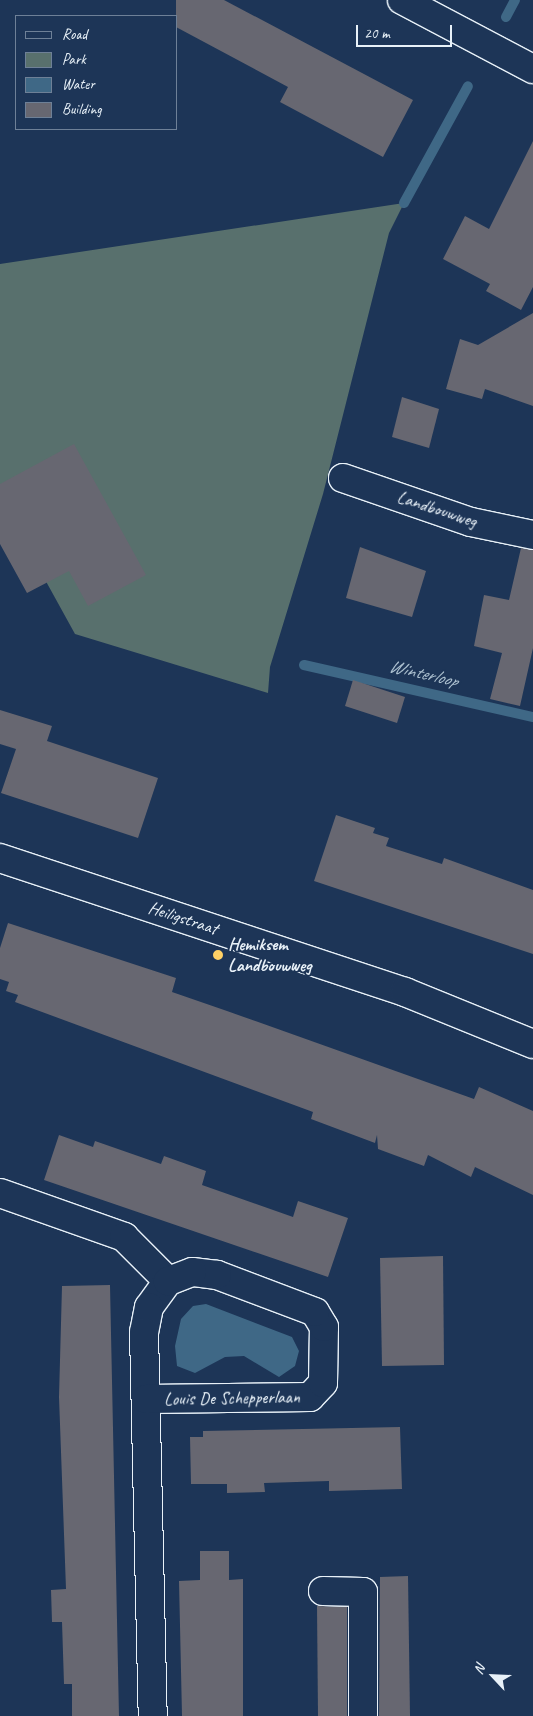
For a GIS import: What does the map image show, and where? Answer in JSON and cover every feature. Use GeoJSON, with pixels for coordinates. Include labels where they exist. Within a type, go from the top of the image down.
{"type":"FeatureCollection","features":[{"type":"Feature","properties":{"kind":"street"},"geometry":{"type":"LineString","coordinates":[[402,0],[533,69]]}},
{"type":"Feature","properties":{"kind":"street","name":"Landbouwweg"},"geometry":{"type":"LineString","coordinates":[[343,478],[470,522],[533,535]]}},
{"type":"Feature","properties":{"kind":"street","name":"Heiligstraat"},"geometry":{"type":"LineString","coordinates":[[0,858],[405,992],[533,1044]]}},
{"type":"Feature","properties":{"kind":"street"},"geometry":{"type":"LineString","coordinates":[[0,1193],[124,1237],[168,1281]]}},
{"type":"Feature","properties":{"kind":"street","name":"Louis De Schepperlaan"},"geometry":{"type":"LineString","coordinates":[[146,1399],[310,1397],[323,1383],[324,1326],[315,1312],[217,1275],[192,1272],[168,1281],[149,1307],[146,1324],[146,1399],[153,1716]]}},
{"type":"Feature","properties":{"kind":"street"},"geometry":{"type":"LineString","coordinates":[[323,1591],[363,1592],[363,1716]]}},
{"type":"Feature","properties":{"kind":"green space"},"geometry":{"type":"Polygon","coordinates":[[[404,203],[389,233],[323,494],[270,667],[268,693],[75,634],[0,498],[0,264],[404,203]]]}},
{"type":"Feature","properties":{"kind":"water"},"geometry":{"type":"Polygon","coordinates":[[[206,1304],[292,1337],[299,1351],[295,1366],[279,1377],[244,1356],[225,1357],[195,1373],[177,1366],[175,1346],[181,1319],[193,1306],[206,1304]]]}},
{"type":"Feature","properties":{"kind":"building"},"geometry":{"type":"Polygon","coordinates":[[[176,0],[224,0],[413,100],[383,157],[280,102],[288,87],[178,28],[178,15],[176,15],[176,0]]]}},
{"type":"Feature","properties":{"kind":"building"},"geometry":{"type":"Polygon","coordinates":[[[533,141],[533,287],[521,310],[486,291],[490,284],[443,259],[465,216],[489,229],[533,141]]]}},
{"type":"Feature","properties":{"kind":"building"},"geometry":{"type":"Polygon","coordinates":[[[533,313],[533,406],[485,389],[482,399],[446,389],[460,339],[478,345],[533,313]]]}},
{"type":"Feature","properties":{"kind":"building"},"geometry":{"type":"Polygon","coordinates":[[[402,397],[439,409],[429,448],[392,437],[402,397]]]}},
{"type":"Feature","properties":{"kind":"building"},"geometry":{"type":"Polygon","coordinates":[[[74,444],[146,575],[88,606],[69,571],[27,593],[0,544],[0,484],[74,444]]]}},
{"type":"Feature","properties":{"kind":"building"},"geometry":{"type":"Polygon","coordinates":[[[360,547],[426,571],[412,617],[346,598],[360,547]]]}},
{"type":"Feature","properties":{"kind":"building"},"geometry":{"type":"Polygon","coordinates":[[[521,548],[533,550],[533,648],[520,706],[490,699],[502,653],[474,646],[484,595],[509,600],[521,548]]]}},
{"type":"Feature","properties":{"kind":"building"},"geometry":{"type":"Polygon","coordinates":[[[353,680],[405,697],[397,723],[345,706],[353,680]]]}},
{"type":"Feature","properties":{"kind":"building"},"geometry":{"type":"Polygon","coordinates":[[[0,710],[52,726],[47,741],[158,778],[138,838],[1,793],[16,749],[0,744],[0,710]]]}},
{"type":"Feature","properties":{"kind":"building"},"geometry":{"type":"Polygon","coordinates":[[[336,815],[375,828],[373,833],[389,838],[386,846],[442,864],[444,858],[533,890],[533,954],[314,881],[336,815]]]}},
{"type":"Feature","properties":{"kind":"building"},"geometry":{"type":"Polygon","coordinates":[[[8,923],[176,978],[172,992],[474,1099],[479,1087],[533,1111],[533,1195],[475,1167],[471,1177],[428,1155],[424,1166],[378,1149],[377,1135],[375,1143],[311,1119],[313,1112],[15,1002],[18,995],[6,991],[9,982],[0,979],[0,948],[8,923]]]}},
{"type":"Feature","properties":{"kind":"building"},"geometry":{"type":"Polygon","coordinates":[[[59,1135],[93,1147],[95,1141],[161,1164],[164,1156],[206,1171],[202,1185],[293,1217],[298,1201],[348,1218],[328,1277],[44,1180],[59,1135]]]}},
{"type":"Feature","properties":{"kind":"building"},"geometry":{"type":"Polygon","coordinates":[[[443,1256],[444,1365],[382,1366],[380,1258],[443,1256]]]}},
{"type":"Feature","properties":{"kind":"building"},"geometry":{"type":"Polygon","coordinates":[[[110,1285],[119,1716],[72,1716],[72,1684],[64,1684],[62,1622],[52,1622],[51,1590],[66,1589],[59,1397],[62,1286],[110,1285]]]}},
{"type":"Feature","properties":{"kind":"building"},"geometry":{"type":"Polygon","coordinates":[[[400,1427],[402,1489],[329,1491],[329,1481],[264,1483],[265,1492],[227,1493],[227,1484],[191,1484],[190,1437],[203,1437],[203,1431],[400,1427]]]}},
{"type":"Feature","properties":{"kind":"building"},"geometry":{"type":"Polygon","coordinates":[[[200,1551],[229,1551],[229,1580],[243,1579],[243,1716],[182,1716],[179,1581],[200,1580],[200,1551]]]}},
{"type":"Feature","properties":{"kind":"building"},"geometry":{"type":"Polygon","coordinates":[[[408,1576],[410,1716],[379,1716],[380,1577],[408,1576]]]}},
{"type":"Feature","properties":{"kind":"building"},"geometry":{"type":"Polygon","coordinates":[[[317,1606],[347,1607],[347,1716],[318,1716],[317,1606]]]}},
{"type":"Feature","properties":{"kind":"waterway"},"geometry":{"type":"LineString","coordinates":[[506,17],[515,0]]}},
{"type":"Feature","properties":{"kind":"waterway"},"geometry":{"type":"LineString","coordinates":[[404,203],[468,86]]}},
{"type":"Feature","properties":{"kind":"waterway","name":"Winterloop"},"geometry":{"type":"LineString","coordinates":[[304,665],[533,717]]}},
{"type":"Feature","properties":{"kind":"place","name":"Hemiksem Landbouwweg"},"geometry":{"type":"Point","coordinates":[218,955]}}]}
